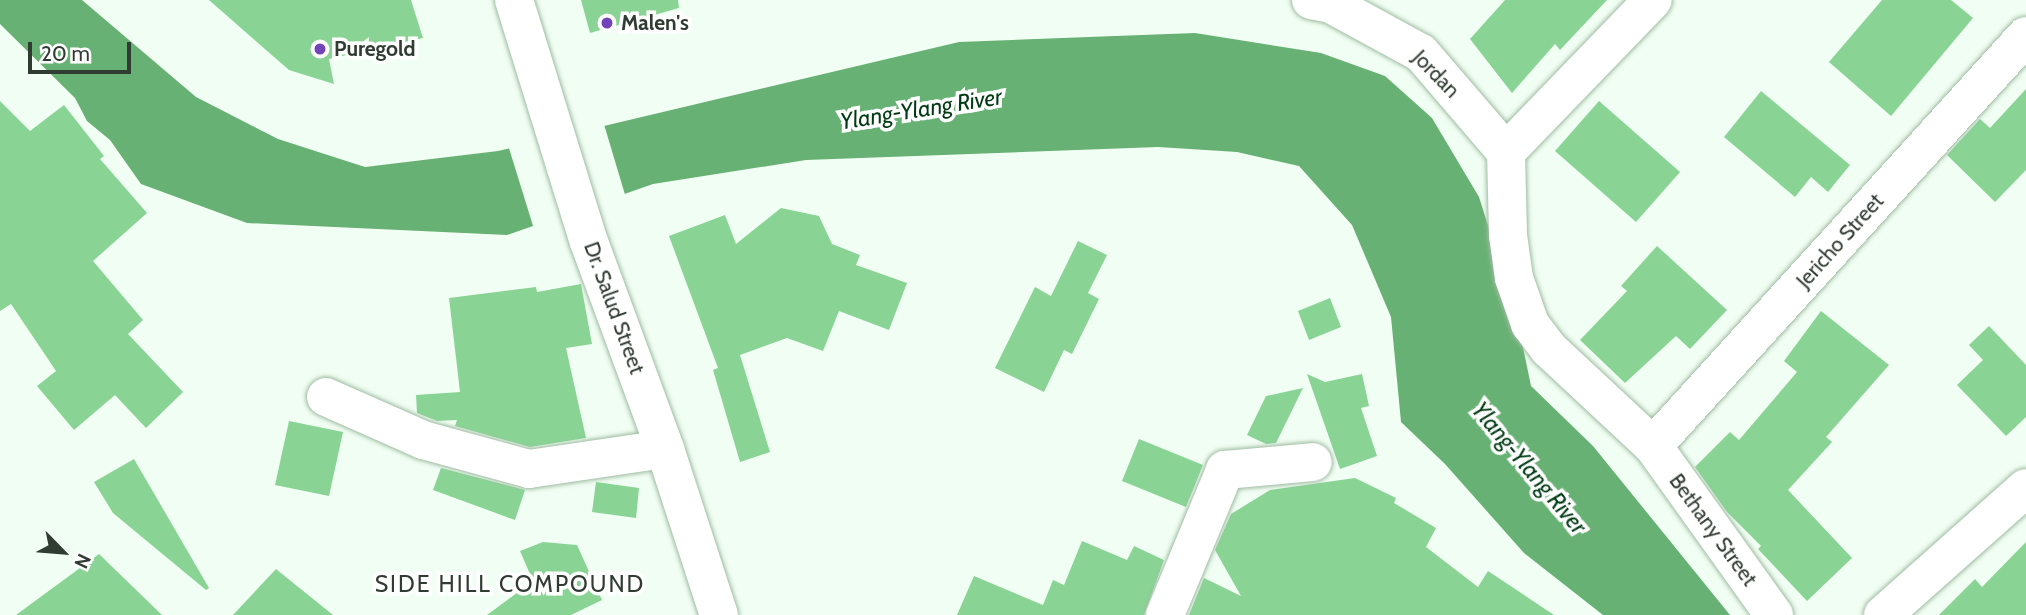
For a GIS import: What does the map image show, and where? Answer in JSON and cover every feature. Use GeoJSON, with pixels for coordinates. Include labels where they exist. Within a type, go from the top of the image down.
{"type":"FeatureCollection","features":[{"type":"Feature","properties":{"kind":"street","name":"Dr. Salud Street"},"geometry":{"type":"LineString","coordinates":[[514,0],[589,242],[665,449],[719,615]]}},
{"type":"Feature","properties":{"kind":"street"},"geometry":{"type":"LineString","coordinates":[[1506,152],[1653,0]]}},
{"type":"Feature","properties":{"kind":"street","name":"Jordan"},"geometry":{"type":"LineString","coordinates":[[1326,1],[1421,53],[1506,152]]}},
{"type":"Feature","properties":{"kind":"street","name":"Jericho Street"},"geometry":{"type":"LineString","coordinates":[[1653,446],[2026,36]]}},
{"type":"Feature","properties":{"kind":"street","name":"Bethany Street"},"geometry":{"type":"LineString","coordinates":[[1506,152],[1509,246],[1520,303],[1530,324],[1549,349],[1653,446],[1774,615]]}},
{"type":"Feature","properties":{"kind":"street"},"geometry":{"type":"LineString","coordinates":[[326,397],[423,440],[529,469],[665,449]]}},
{"type":"Feature","properties":{"kind":"street"},"geometry":{"type":"LineString","coordinates":[[1165,615],[1226,470],[1313,462]]}},
{"type":"Feature","properties":{"kind":"street"},"geometry":{"type":"LineString","coordinates":[[1883,615],[2026,488]]}},
{"type":"Feature","properties":{"kind":"water","name":"Ylang-Ylang River"},"geometry":{"type":"Polygon","coordinates":[[[0,0],[82,0],[196,97],[278,139],[365,167],[498,151],[959,42],[1195,33],[1321,53],[1385,76],[1432,118],[1479,197],[1516,313],[1531,386],[1593,446],[1730,615],[1603,615],[1524,553],[1445,464],[1401,422],[1391,317],[1352,225],[1299,166],[1237,152],[1158,147],[806,160],[653,184],[507,235],[247,223],[141,184],[110,140],[87,121],[75,98],[0,24],[0,0]]]}},
{"type":"Feature","properties":{"kind":"pier"},"geometry":{"type":"Polygon","coordinates":[[[603,121],[626,198],[534,229],[508,145],[603,121]]]}},
{"type":"Feature","properties":{"kind":"building","name":"Puregold"},"geometry":{"type":"Polygon","coordinates":[[[209,0],[411,0],[423,38],[329,59],[334,84],[289,70],[209,0]]]}},
{"type":"Feature","properties":{"kind":"building","name":"Malen's"},"geometry":{"type":"Polygon","coordinates":[[[581,0],[678,0],[679,8],[590,33],[581,0]]]}},
{"type":"Feature","properties":{"kind":"building"},"geometry":{"type":"Polygon","coordinates":[[[1505,0],[1607,0],[1560,50],[1555,44],[1512,93],[1470,39],[1505,0]]]}},
{"type":"Feature","properties":{"kind":"building"},"geometry":{"type":"Polygon","coordinates":[[[1882,0],[1951,0],[1973,18],[1891,116],[1829,62],[1882,0]]]}},
{"type":"Feature","properties":{"kind":"building"},"geometry":{"type":"Polygon","coordinates":[[[2026,89],[2026,170],[1995,202],[1947,155],[1980,119],[1990,128],[2026,89]]]}},
{"type":"Feature","properties":{"kind":"building"},"geometry":{"type":"Polygon","coordinates":[[[1761,91],[1850,165],[1828,192],[1811,177],[1795,197],[1724,137],[1761,91]]]}},
{"type":"Feature","properties":{"kind":"building"},"geometry":{"type":"Polygon","coordinates":[[[0,101],[30,131],[64,105],[104,156],[100,159],[147,213],[93,261],[143,320],[128,334],[183,392],[146,428],[115,395],[74,430],[37,386],[56,371],[11,304],[0,311],[0,101]]]}},
{"type":"Feature","properties":{"kind":"building"},"geometry":{"type":"Polygon","coordinates":[[[1599,101],[1680,172],[1636,222],[1555,151],[1599,101]]]}},
{"type":"Feature","properties":{"kind":"building"},"geometry":{"type":"Polygon","coordinates":[[[781,208],[819,216],[832,244],[860,255],[856,265],[907,283],[889,330],[839,311],[823,351],[787,338],[740,355],[770,452],[740,462],[713,370],[718,368],[669,236],[725,215],[736,244],[781,208]]]}},
{"type":"Feature","properties":{"kind":"building"},"geometry":{"type":"Polygon","coordinates":[[[1078,241],[1107,255],[1088,293],[1099,299],[1072,354],[1064,350],[1044,392],[995,368],[1035,287],[1051,296],[1078,241]]]}},
{"type":"Feature","properties":{"kind":"building"},"geometry":{"type":"Polygon","coordinates":[[[1657,246],[1727,310],[1690,349],[1676,336],[1625,383],[1580,340],[1627,291],[1621,286],[1657,246]]]}},
{"type":"Feature","properties":{"kind":"building"},"geometry":{"type":"Polygon","coordinates":[[[581,284],[592,344],[566,348],[586,438],[530,447],[455,426],[457,420],[437,421],[417,413],[416,395],[460,392],[449,298],[536,287],[537,292],[581,284]]]}},
{"type":"Feature","properties":{"kind":"building"},"geometry":{"type":"Polygon","coordinates":[[[1330,298],[1341,327],[1309,340],[1298,311],[1330,298]]]}},
{"type":"Feature","properties":{"kind":"building"},"geometry":{"type":"Polygon","coordinates":[[[1821,311],[1889,365],[1826,437],[1832,442],[1788,490],[1852,558],[1807,601],[1758,549],[1761,546],[1727,512],[1695,467],[1730,432],[1739,440],[1797,372],[1784,361],[1821,311]]]}},
{"type":"Feature","properties":{"kind":"building"},"geometry":{"type":"Polygon","coordinates":[[[1989,326],[2026,365],[2026,417],[2006,436],[1957,385],[1983,360],[1969,345],[1989,326]]]}},
{"type":"Feature","properties":{"kind":"building"},"geometry":{"type":"Polygon","coordinates":[[[1307,374],[1325,382],[1362,374],[1369,406],[1361,408],[1377,456],[1340,469],[1307,374]]]}},
{"type":"Feature","properties":{"kind":"building"},"geometry":{"type":"Polygon","coordinates":[[[1303,388],[1276,443],[1266,444],[1247,435],[1266,396],[1303,388]]]}},
{"type":"Feature","properties":{"kind":"building"},"geometry":{"type":"Polygon","coordinates":[[[289,421],[343,432],[329,496],[275,485],[289,421]]]}},
{"type":"Feature","properties":{"kind":"building"},"geometry":{"type":"Polygon","coordinates":[[[1139,439],[1203,465],[1186,507],[1122,481],[1139,439]]]}},
{"type":"Feature","properties":{"kind":"building"},"geometry":{"type":"Polygon","coordinates":[[[134,459],[209,588],[206,590],[113,513],[94,482],[134,459]]]}},
{"type":"Feature","properties":{"kind":"building"},"geometry":{"type":"Polygon","coordinates":[[[441,468],[525,490],[515,520],[433,490],[441,468]]]}},
{"type":"Feature","properties":{"kind":"building"},"geometry":{"type":"Polygon","coordinates":[[[1355,478],[1396,498],[1394,503],[1436,528],[1426,547],[1478,587],[1488,571],[1554,615],[1189,615],[1204,578],[1241,596],[1215,550],[1231,514],[1270,490],[1355,478]]]}},
{"type":"Feature","properties":{"kind":"building"},"geometry":{"type":"Polygon","coordinates":[[[596,482],[639,488],[636,518],[592,512],[596,482]]]}},
{"type":"Feature","properties":{"kind":"building"},"geometry":{"type":"Polygon","coordinates":[[[1082,541],[1127,560],[1134,546],[1164,560],[1144,615],[957,615],[974,576],[1043,605],[1053,580],[1064,585],[1082,541]]]}},
{"type":"Feature","properties":{"kind":"building"},"geometry":{"type":"Polygon","coordinates":[[[543,542],[577,545],[602,600],[571,615],[487,615],[533,581],[520,551],[543,542]]]}},
{"type":"Feature","properties":{"kind":"building"},"geometry":{"type":"Polygon","coordinates":[[[2026,542],[2026,615],[1939,615],[1975,579],[1982,587],[2026,542]]]}},
{"type":"Feature","properties":{"kind":"building"},"geometry":{"type":"Polygon","coordinates":[[[99,554],[162,615],[16,615],[99,554]]]}},
{"type":"Feature","properties":{"kind":"building"},"geometry":{"type":"Polygon","coordinates":[[[276,569],[333,615],[233,615],[276,569]]]}},
{"type":"Feature","properties":{"kind":"place","name":"Malen's"},"geometry":{"type":"Point","coordinates":[607,23]}},
{"type":"Feature","properties":{"kind":"place","name":"Puregold"},"geometry":{"type":"Point","coordinates":[320,49]}},
{"type":"Feature","properties":{"kind":"district","name":"SIDE HILL COMPOUND"},"geometry":{"type":"Point","coordinates":[510,584]}}]}
